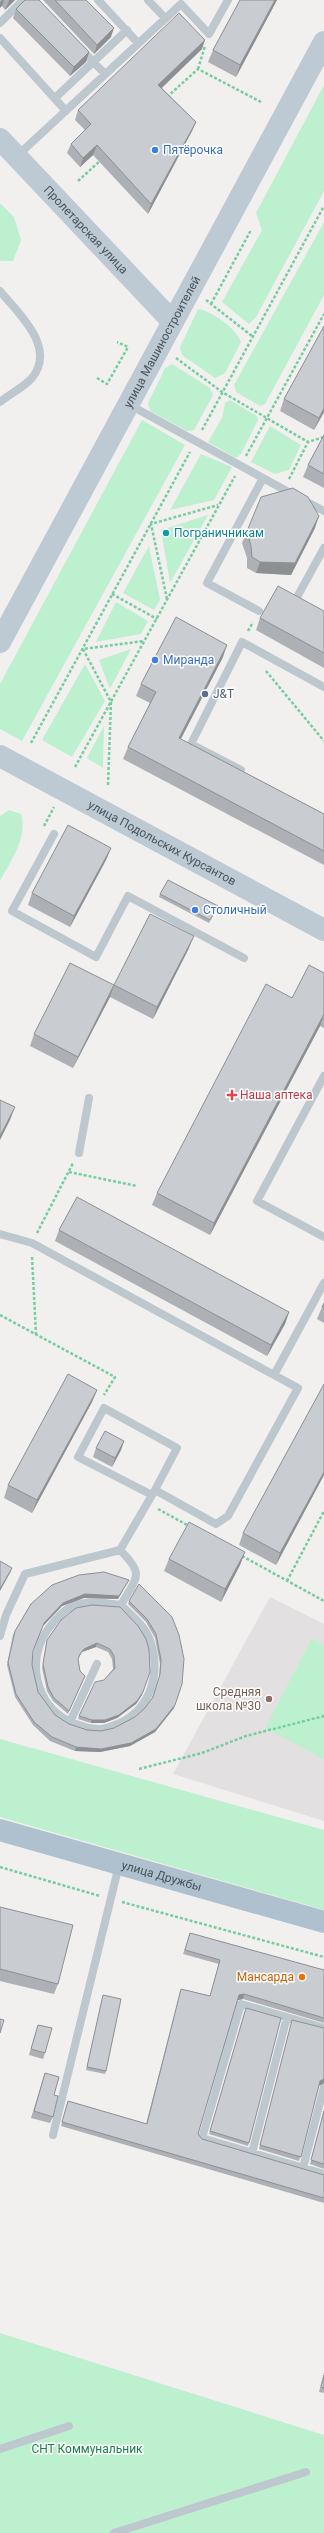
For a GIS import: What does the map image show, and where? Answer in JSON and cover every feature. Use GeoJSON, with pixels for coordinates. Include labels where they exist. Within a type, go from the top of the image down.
{"type":"FeatureCollection","features":[{"type":"Feature","properties":{"kind":"main road","name":"улица Машиностроителей"},"geometry":{"type":"LineString","coordinates":[[0,642],[324,42]]}},
{"type":"Feature","properties":{"kind":"main road","name":"Пролетарская улица"},"geometry":{"type":"LineString","coordinates":[[0,139],[172,321]]}},
{"type":"Feature","properties":{"kind":"main road","name":"улица Подольских Курсантов"},"geometry":{"type":"LineString","coordinates":[[0,756],[324,930]]}},
{"type":"Feature","properties":{"kind":"main road","name":"улица Дружбы"},"geometry":{"type":"LineString","coordinates":[[0,1830],[324,1922]]}},
{"type":"Feature","properties":{"kind":"lane"},"geometry":{"type":"LineString","coordinates":[[0,23],[23,0]]}},
{"type":"Feature","properties":{"kind":"lane"},"geometry":{"type":"LineString","coordinates":[[98,0],[138,43]]}},
{"type":"Feature","properties":{"kind":"lane"},"geometry":{"type":"LineString","coordinates":[[148,0],[165,18]]}},
{"type":"Feature","properties":{"kind":"lane"},"geometry":{"type":"LineString","coordinates":[[17,157],[181,4],[209,34],[228,0]]}},
{"type":"Feature","properties":{"kind":"lane"},"geometry":{"type":"LineString","coordinates":[[55,98],[127,30]]}},
{"type":"Feature","properties":{"kind":"lane"},"geometry":{"type":"LineString","coordinates":[[0,38],[66,111]]}},
{"type":"Feature","properties":{"kind":"lane"},"geometry":{"type":"LineString","coordinates":[[78,45],[105,74]]}},
{"type":"Feature","properties":{"kind":"lane"},"geometry":{"type":"LineString","coordinates":[[0,291],[32,330],[39,348],[39,364],[32,378],[0,402]]}},
{"type":"Feature","properties":{"kind":"lane"},"geometry":{"type":"LineString","coordinates":[[128,404],[324,512]]}},
{"type":"Feature","properties":{"kind":"lane"},"geometry":{"type":"LineString","coordinates":[[259,611],[207,583],[263,478]]}},
{"type":"Feature","properties":{"kind":"lane"},"geometry":{"type":"LineString","coordinates":[[296,599],[324,548]]}},
{"type":"Feature","properties":{"kind":"lane"},"geometry":{"type":"LineString","coordinates":[[247,774],[191,744],[242,642],[324,687]]}},
{"type":"Feature","properties":{"kind":"lane"},"geometry":{"type":"LineString","coordinates":[[54,834],[12,911],[96,957],[128,896],[244,958]]}},
{"type":"Feature","properties":{"kind":"lane"},"geometry":{"type":"LineString","coordinates":[[324,1076],[257,1201],[324,1237]]}},
{"type":"Feature","properties":{"kind":"lane"},"geometry":{"type":"LineString","coordinates":[[79,1153],[89,1098]]}},
{"type":"Feature","properties":{"kind":"lane"},"geometry":{"type":"LineString","coordinates":[[0,1234],[32,1243],[298,1388],[228,1516],[216,1524],[153,1493],[78,1457],[104,1408],[177,1448],[153,1493],[120,1550],[26,1574],[6,1615],[0,1636]]}},
{"type":"Feature","properties":{"kind":"lane"},"geometry":{"type":"LineString","coordinates":[[274,1375],[324,1284]]}},
{"type":"Feature","properties":{"kind":"lane"},"geometry":{"type":"LineString","coordinates":[[120,1550],[135,1565],[137,1576],[121,1605]]}},
{"type":"Feature","properties":{"kind":"lane"},"geometry":{"type":"LineString","coordinates":[[94,1602],[121,1605],[150,1638],[155,1660],[150,1692],[140,1709],[128,1719],[114,1726],[98,1730],[70,1722],[58,1716],[44,1699],[36,1680],[35,1660],[42,1639],[55,1620],[72,1606],[94,1602]]}},
{"type":"Feature","properties":{"kind":"lane"},"geometry":{"type":"LineString","coordinates":[[70,1722],[97,1664]]}},
{"type":"Feature","properties":{"kind":"lane"},"geometry":{"type":"LineString","coordinates":[[53,2135],[119,1864]]}},
{"type":"Feature","properties":{"kind":"lane"},"geometry":{"type":"LineString","coordinates":[[324,2028],[241,2004],[202,2138],[324,2174]]}},
{"type":"Feature","properties":{"kind":"lane"},"geometry":{"type":"LineString","coordinates":[[252,2153],[287,2018]]}},
{"type":"Feature","properties":{"kind":"lane"},"geometry":{"type":"LineString","coordinates":[[303,2168],[324,2087]]}},
{"type":"Feature","properties":{"kind":"lane"},"geometry":{"type":"LineString","coordinates":[[0,2449],[69,2426]]}},
{"type":"Feature","properties":{"kind":"lane"},"geometry":{"type":"LineString","coordinates":[[114,2533],[306,2472]]}},
{"type":"Feature","properties":{"kind":"path"},"geometry":{"type":"LineString","coordinates":[[164,101],[198,69],[209,34]]}},
{"type":"Feature","properties":{"kind":"path"},"geometry":{"type":"LineString","coordinates":[[198,69],[261,102]]}},
{"type":"Feature","properties":{"kind":"path"},"geometry":{"type":"LineString","coordinates":[[78,181],[107,154]]}},
{"type":"Feature","properties":{"kind":"path"},"geometry":{"type":"LineString","coordinates":[[31,743],[324,206]]}},
{"type":"Feature","properties":{"kind":"path"},"geometry":{"type":"LineString","coordinates":[[211,304],[251,230]]}},
{"type":"Feature","properties":{"kind":"path"},"geometry":{"type":"LineString","coordinates":[[204,298],[252,337]]}},
{"type":"Feature","properties":{"kind":"path"},"geometry":{"type":"LineString","coordinates":[[75,767],[324,314]]}},
{"type":"Feature","properties":{"kind":"path"},"geometry":{"type":"LineString","coordinates":[[97,378],[107,384],[128,347],[117,342]]}},
{"type":"Feature","properties":{"kind":"path"},"geometry":{"type":"LineString","coordinates":[[172,356],[222,392],[308,442],[324,438]]}},
{"type":"Feature","properties":{"kind":"path"},"geometry":{"type":"LineString","coordinates":[[283,489],[308,442]]}},
{"type":"Feature","properties":{"kind":"path"},"geometry":{"type":"LineString","coordinates":[[151,524],[219,505]]}},
{"type":"Feature","properties":{"kind":"path"},"geometry":{"type":"LineString","coordinates":[[151,524],[167,599]]}},
{"type":"Feature","properties":{"kind":"path"},"geometry":{"type":"LineString","coordinates":[[112,594],[157,618]]}},
{"type":"Feature","properties":{"kind":"path"},"geometry":{"type":"LineString","coordinates":[[242,642],[259,611]]}},
{"type":"Feature","properties":{"kind":"path"},"geometry":{"type":"LineString","coordinates":[[82,649],[144,641]]}},
{"type":"Feature","properties":{"kind":"path"},"geometry":{"type":"LineString","coordinates":[[82,649],[111,702],[108,785]]}},
{"type":"Feature","properties":{"kind":"path"},"geometry":{"type":"LineString","coordinates":[[262,665],[324,741]]}},
{"type":"Feature","properties":{"kind":"path"},"geometry":{"type":"LineString","coordinates":[[69,1172],[137,1186]]}},
{"type":"Feature","properties":{"kind":"path"},"geometry":{"type":"LineString","coordinates":[[0,1315],[114,1377],[104,1396]]}},
{"type":"Feature","properties":{"kind":"path"},"geometry":{"type":"LineString","coordinates":[[147,1503],[196,1530]]}},
{"type":"Feature","properties":{"kind":"path"},"geometry":{"type":"LineString","coordinates":[[287,1581],[324,1511]]}},
{"type":"Feature","properties":{"kind":"path"},"geometry":{"type":"LineString","coordinates":[[238,1553],[324,1602]]}},
{"type":"Feature","properties":{"kind":"path"},"geometry":{"type":"LineString","coordinates":[[139,1769],[202,1753],[246,1736],[324,1716]]}},
{"type":"Feature","properties":{"kind":"path"},"geometry":{"type":"LineString","coordinates":[[0,1867],[110,1899],[324,1957]]}},
{"type":"Feature","properties":{"kind":"shaded area","name":"Средняя школа №30"},"geometry":{"type":"Polygon","coordinates":[[[270,1597],[324,1624],[324,1821],[173,1774],[270,1597]]]}},
{"type":"Feature","properties":{"kind":"green space"},"geometry":{"type":"Polygon","coordinates":[[[324,85],[324,191],[256,317],[249,324],[222,302],[262,230],[256,213],[324,85]]]}},
{"type":"Feature","properties":{"kind":"green space"},"geometry":{"type":"Polygon","coordinates":[[[0,203],[14,217],[21,240],[13,261],[0,261],[0,203]]]}},
{"type":"Feature","properties":{"kind":"green space"},"geometry":{"type":"Polygon","coordinates":[[[324,222],[324,295],[265,404],[260,406],[236,392],[234,385],[324,222]]]}},
{"type":"Feature","properties":{"kind":"green space"},"geometry":{"type":"Polygon","coordinates":[[[198,309],[210,313],[223,321],[235,332],[241,342],[225,373],[215,378],[182,355],[180,347],[198,309]]]}},
{"type":"Feature","properties":{"kind":"green space"},"geometry":{"type":"Polygon","coordinates":[[[172,364],[210,388],[213,395],[194,430],[187,431],[150,411],[148,403],[165,368],[172,364]]]}},
{"type":"Feature","properties":{"kind":"green space"},"geometry":{"type":"Polygon","coordinates":[[[230,400],[257,416],[258,420],[241,454],[236,458],[208,442],[222,418],[225,403],[230,400]]]}},
{"type":"Feature","properties":{"kind":"green space"},"geometry":{"type":"Polygon","coordinates":[[[142,420],[185,445],[22,741],[0,729],[0,684],[142,420]]]}},
{"type":"Feature","properties":{"kind":"green space"},"geometry":{"type":"Polygon","coordinates":[[[270,426],[301,445],[289,470],[275,474],[251,462],[270,426]]]}},
{"type":"Feature","properties":{"kind":"green space"},"geometry":{"type":"Polygon","coordinates":[[[201,454],[232,467],[214,500],[170,510],[201,454]]]}},
{"type":"Feature","properties":{"kind":"green space"},"geometry":{"type":"Polygon","coordinates":[[[208,515],[170,583],[161,530],[208,515]]]}},
{"type":"Feature","properties":{"kind":"green space"},"geometry":{"type":"Polygon","coordinates":[[[149,546],[160,600],[154,610],[123,593],[149,546]]]}},
{"type":"Feature","properties":{"kind":"green space"},"geometry":{"type":"Polygon","coordinates":[[[116,602],[148,621],[141,634],[96,642],[116,602]]]}},
{"type":"Feature","properties":{"kind":"green space"},"geometry":{"type":"Polygon","coordinates":[[[131,649],[110,689],[99,660],[131,649]]]}},
{"type":"Feature","properties":{"kind":"green space"},"geometry":{"type":"Polygon","coordinates":[[[85,664],[105,701],[72,757],[42,740],[85,664]]]}},
{"type":"Feature","properties":{"kind":"green space"},"geometry":{"type":"Polygon","coordinates":[[[104,726],[103,768],[87,758],[104,726]]]}},
{"type":"Feature","properties":{"kind":"green space"},"geometry":{"type":"Polygon","coordinates":[[[9,810],[21,814],[23,823],[22,832],[17,849],[0,881],[0,816],[9,810]]]}},
{"type":"Feature","properties":{"kind":"green space"},"geometry":{"type":"Polygon","coordinates":[[[312,1638],[324,1645],[324,1759],[265,1728],[312,1638]]]}},
{"type":"Feature","properties":{"kind":"green space"},"geometry":{"type":"Polygon","coordinates":[[[0,1739],[324,1830],[324,1910],[0,1817],[0,1739]]]}},
{"type":"Feature","properties":{"kind":"green space","name":"СНТ Коммунальник"},"geometry":{"type":"Polygon","coordinates":[[[0,2333],[324,2435],[324,2533],[0,2533],[0,2333]]]}},
{"type":"Feature","properties":{"kind":"building"},"geometry":{"type":"Polygon","coordinates":[[[25,0],[39,0],[89,52],[74,67],[16,9],[25,0]]]}},
{"type":"Feature","properties":{"kind":"building"},"geometry":{"type":"Polygon","coordinates":[[[55,0],[86,0],[114,28],[97,45],[55,0]]]}},
{"type":"Feature","properties":{"kind":"building"},"geometry":{"type":"Polygon","coordinates":[[[240,0],[275,0],[240,65],[213,50],[240,0]]]}},
{"type":"Feature","properties":{"kind":"building"},"geometry":{"type":"Polygon","coordinates":[[[179,13],[205,40],[158,85],[196,122],[151,204],[97,145],[83,158],[71,144],[91,124],[78,110],[179,13]]]}},
{"type":"Feature","properties":{"kind":"building"},"geometry":{"type":"Polygon","coordinates":[[[324,326],[324,408],[319,418],[284,399],[324,326]]]}},
{"type":"Feature","properties":{"kind":"building"},"geometry":{"type":"Polygon","coordinates":[[[324,435],[324,474],[308,465],[324,435]]]}},
{"type":"Feature","properties":{"kind":"building"},"geometry":{"type":"Polygon","coordinates":[[[293,488],[308,497],[319,516],[295,563],[260,562],[252,557],[247,531],[261,497],[293,488]]]}},
{"type":"Feature","properties":{"kind":"building"},"geometry":{"type":"Polygon","coordinates":[[[278,586],[324,611],[324,653],[260,618],[278,586]]]}},
{"type":"Feature","properties":{"kind":"building"},"geometry":{"type":"Polygon","coordinates":[[[176,617],[227,645],[179,738],[324,814],[324,851],[128,747],[156,692],[141,684],[176,617]]]}},
{"type":"Feature","properties":{"kind":"building"},"geometry":{"type":"Polygon","coordinates":[[[68,825],[111,848],[74,916],[32,893],[68,825]]]}},
{"type":"Feature","properties":{"kind":"building"},"geometry":{"type":"Polygon","coordinates":[[[168,880],[218,906],[210,920],[160,894],[168,880]]]}},
{"type":"Feature","properties":{"kind":"building"},"geometry":{"type":"Polygon","coordinates":[[[150,914],[194,936],[157,1007],[114,985],[150,914]]]}},
{"type":"Feature","properties":{"kind":"building"},"geometry":{"type":"Polygon","coordinates":[[[70,963],[114,985],[78,1057],[34,1034],[70,963]]]}},
{"type":"Feature","properties":{"kind":"building"},"geometry":{"type":"Polygon","coordinates":[[[309,965],[324,973],[324,1014],[214,1223],[157,1193],[266,984],[292,998],[309,965]]]}},
{"type":"Feature","properties":{"kind":"building"},"geometry":{"type":"Polygon","coordinates":[[[0,1100],[15,1107],[0,1136],[0,1100]]]}},
{"type":"Feature","properties":{"kind":"building"},"geometry":{"type":"Polygon","coordinates":[[[77,1197],[289,1312],[271,1345],[59,1230],[77,1197]]]}},
{"type":"Feature","properties":{"kind":"building"},"geometry":{"type":"Polygon","coordinates":[[[68,1374],[97,1390],[37,1500],[8,1485],[68,1374]]]}},
{"type":"Feature","properties":{"kind":"building"},"geometry":{"type":"Polygon","coordinates":[[[324,1384],[324,1472],[280,1553],[243,1533],[324,1384]]]}},
{"type":"Feature","properties":{"kind":"building"},"geometry":{"type":"Polygon","coordinates":[[[105,1431],[124,1441],[115,1458],[96,1448],[105,1431]]]}},
{"type":"Feature","properties":{"kind":"building"},"geometry":{"type":"Polygon","coordinates":[[[189,1522],[245,1552],[225,1589],[169,1559],[189,1522]]]}},
{"type":"Feature","properties":{"kind":"building"},"geometry":{"type":"Polygon","coordinates":[[[0,1561],[12,1568],[0,1589],[0,1561]]]}},
{"type":"Feature","properties":{"kind":"building"},"geometry":{"type":"Polygon","coordinates":[[[104,1572],[129,1580],[119,1596],[85,1594],[63,1603],[44,1623],[33,1651],[32,1665],[38,1692],[55,1715],[69,1724],[87,1730],[101,1731],[114,1728],[135,1717],[145,1708],[153,1697],[160,1674],[161,1660],[156,1634],[147,1619],[129,1601],[139,1584],[172,1617],[179,1635],[184,1659],[182,1684],[175,1705],[156,1729],[131,1743],[101,1749],[76,1747],[52,1737],[34,1722],[16,1694],[8,1662],[15,1631],[31,1604],[52,1585],[79,1575],[104,1572]]]}},
{"type":"Feature","properties":{"kind":"building"},"geometry":{"type":"Polygon","coordinates":[[[92,1605],[120,1607],[138,1626],[146,1639],[149,1650],[150,1672],[143,1692],[137,1701],[119,1715],[105,1720],[92,1720],[79,1716],[95,1682],[104,1680],[115,1668],[114,1656],[110,1649],[97,1643],[84,1649],[80,1654],[78,1659],[80,1671],[85,1676],[69,1711],[54,1698],[48,1687],[43,1664],[47,1640],[61,1620],[76,1608],[92,1605]]]}},
{"type":"Feature","properties":{"kind":"building"},"geometry":{"type":"Polygon","coordinates":[[[0,1907],[73,1925],[58,1984],[0,1969],[0,1907]]]}},
{"type":"Feature","properties":{"kind":"building"},"geometry":{"type":"Polygon","coordinates":[[[190,1933],[324,1970],[324,2018],[244,1994],[239,1995],[198,2134],[202,2139],[324,2175],[324,2198],[62,2122],[68,2101],[147,2124],[181,1989],[210,1996],[220,1960],[185,1950],[190,1933]]]}},
{"type":"Feature","properties":{"kind":"building"},"geometry":{"type":"Polygon","coordinates":[[[103,1995],[121,1999],[106,2071],[87,2067],[103,1995]]]}},
{"type":"Feature","properties":{"kind":"building"},"geometry":{"type":"Polygon","coordinates":[[[246,2008],[281,2018],[249,2143],[210,2131],[246,2008]]]}},
{"type":"Feature","properties":{"kind":"building"},"geometry":{"type":"Polygon","coordinates":[[[0,2019],[4,2020],[0,2033],[0,2019]]]}},
{"type":"Feature","properties":{"kind":"building"},"geometry":{"type":"Polygon","coordinates":[[[292,2020],[324,2028],[324,2079],[320,2081],[301,2157],[260,2145],[292,2020]]]}},
{"type":"Feature","properties":{"kind":"building"},"geometry":{"type":"Polygon","coordinates":[[[38,2025],[52,2028],[45,2053],[31,2049],[38,2025]]]}},
{"type":"Feature","properties":{"kind":"building"},"geometry":{"type":"Polygon","coordinates":[[[45,2073],[59,2077],[54,2095],[58,2096],[53,2117],[34,2111],[45,2073]]]}},
{"type":"Feature","properties":{"kind":"building"},"geometry":{"type":"Polygon","coordinates":[[[324,2111],[324,2164],[311,2160],[324,2111]]]}},
{"type":"Feature","properties":{"kind":"building"},"geometry":{"type":"Polygon","coordinates":[[[324,2375],[324,2388],[321,2387],[324,2375]]]}},
{"type":"Feature","properties":{"kind":"place","name":"Пятёрочка"},"geometry":{"type":"Point","coordinates":[155,150]}},
{"type":"Feature","properties":{"kind":"place","name":"Пограничникам"},"geometry":{"type":"Point","coordinates":[166,533]}},
{"type":"Feature","properties":{"kind":"place","name":"Миранда"},"geometry":{"type":"Point","coordinates":[155,660]}},
{"type":"Feature","properties":{"kind":"place","name":"J&T"},"geometry":{"type":"Point","coordinates":[205,694]}},
{"type":"Feature","properties":{"kind":"place","name":"Столичный"},"geometry":{"type":"Point","coordinates":[195,910]}},
{"type":"Feature","properties":{"kind":"place","name":"Наша аптека"},"geometry":{"type":"Point","coordinates":[232,1095]}},
{"type":"Feature","properties":{"kind":"place","name":"Средняя школа №30"},"geometry":{"type":"Point","coordinates":[269,1699]}},
{"type":"Feature","properties":{"kind":"place","name":"Мансарда"},"geometry":{"type":"Point","coordinates":[302,1977]}}]}
